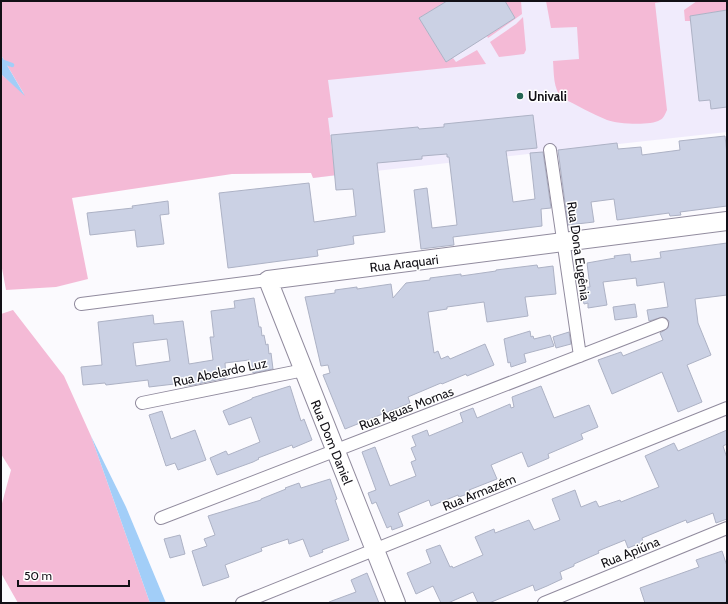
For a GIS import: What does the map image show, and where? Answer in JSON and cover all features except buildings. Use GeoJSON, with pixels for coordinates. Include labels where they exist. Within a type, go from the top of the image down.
{"type":"FeatureCollection","features":[{"type":"Feature","properties":{"kind":"street","name":"Rua Dona Eugênia"},"geometry":{"type":"LineString","coordinates":[[550,150],[580,356]]}},
{"type":"Feature","properties":{"kind":"street","name":"Rua Araquari"},"geometry":{"type":"LineString","coordinates":[[81,304],[727,222]]}},
{"type":"Feature","properties":{"kind":"street","name":"Rua Dom Daniel"},"geometry":{"type":"LineString","coordinates":[[268,280],[396,603]]}},
{"type":"Feature","properties":{"kind":"street","name":"Rua Águas Mornas"},"geometry":{"type":"LineString","coordinates":[[161,518],[662,324]]}},
{"type":"Feature","properties":{"kind":"street","name":"Rua Abelardo Luz"},"geometry":{"type":"LineString","coordinates":[[142,403],[304,370]]}},
{"type":"Feature","properties":{"kind":"street","name":"Rua Armazém"},"geometry":{"type":"LineString","coordinates":[[242,603],[727,408]]}},
{"type":"Feature","properties":{"kind":"street","name":"Rua Apiúna"},"geometry":{"type":"LineString","coordinates":[[544,603],[727,528]]}},
{"type":"Feature","properties":{"kind":"shaded area"},"geometry":{"type":"Polygon","coordinates":[[[1,1],[447,1],[419,18],[446,62],[453,58],[456,62],[477,50],[486,64],[328,80],[333,117],[328,118],[334,167],[361,172],[313,178],[311,173],[232,174],[72,198],[88,279],[56,287],[6,290],[1,263],[1,74],[24,94],[1,55],[1,1]]]}},
{"type":"Feature","properties":{"kind":"shaded area","name":"Univali"},"geometry":{"type":"Polygon","coordinates":[[[325,1],[727,1],[727,132],[313,178],[325,1]]]}},
{"type":"Feature","properties":{"kind":"shaded area"},"geometry":{"type":"Polygon","coordinates":[[[505,1],[521,1],[522,14],[488,38],[487,36],[515,18],[505,1]]]}},
{"type":"Feature","properties":{"kind":"shaded area"},"geometry":{"type":"Polygon","coordinates":[[[546,1],[668,1],[655,3],[667,110],[660,120],[642,124],[607,120],[562,98],[555,86],[553,61],[579,59],[577,27],[551,28],[546,1]]]}},
{"type":"Feature","properties":{"kind":"shaded area"},"geometry":{"type":"Polygon","coordinates":[[[697,1],[727,1],[727,10],[690,16],[691,21],[685,21],[684,10],[697,1]]]}},
{"type":"Feature","properties":{"kind":"shaded area"},"geometry":{"type":"Polygon","coordinates":[[[523,17],[526,50],[524,54],[499,57],[490,42],[516,24],[523,17]]]}},
{"type":"Feature","properties":{"kind":"shaded area"},"geometry":{"type":"Polygon","coordinates":[[[13,310],[64,376],[91,436],[150,603],[18,603],[1,573],[1,507],[11,470],[1,454],[1,314],[13,310]]]}},
{"type":"Feature","properties":{"kind":"water"},"geometry":{"type":"Polygon","coordinates":[[[1,55],[25,96],[1,74],[1,55]]]}},
{"type":"Feature","properties":{"kind":"water"},"geometry":{"type":"Polygon","coordinates":[[[91,436],[126,507],[166,603],[150,603],[91,436]]]}},
{"type":"Feature","properties":{"kind":"waterway"},"geometry":{"type":"LineString","coordinates":[[1,61],[12,65]]}},
{"type":"Feature","properties":{"kind":"place","name":"Univali"},"geometry":{"type":"Point","coordinates":[520,96]}}]}
